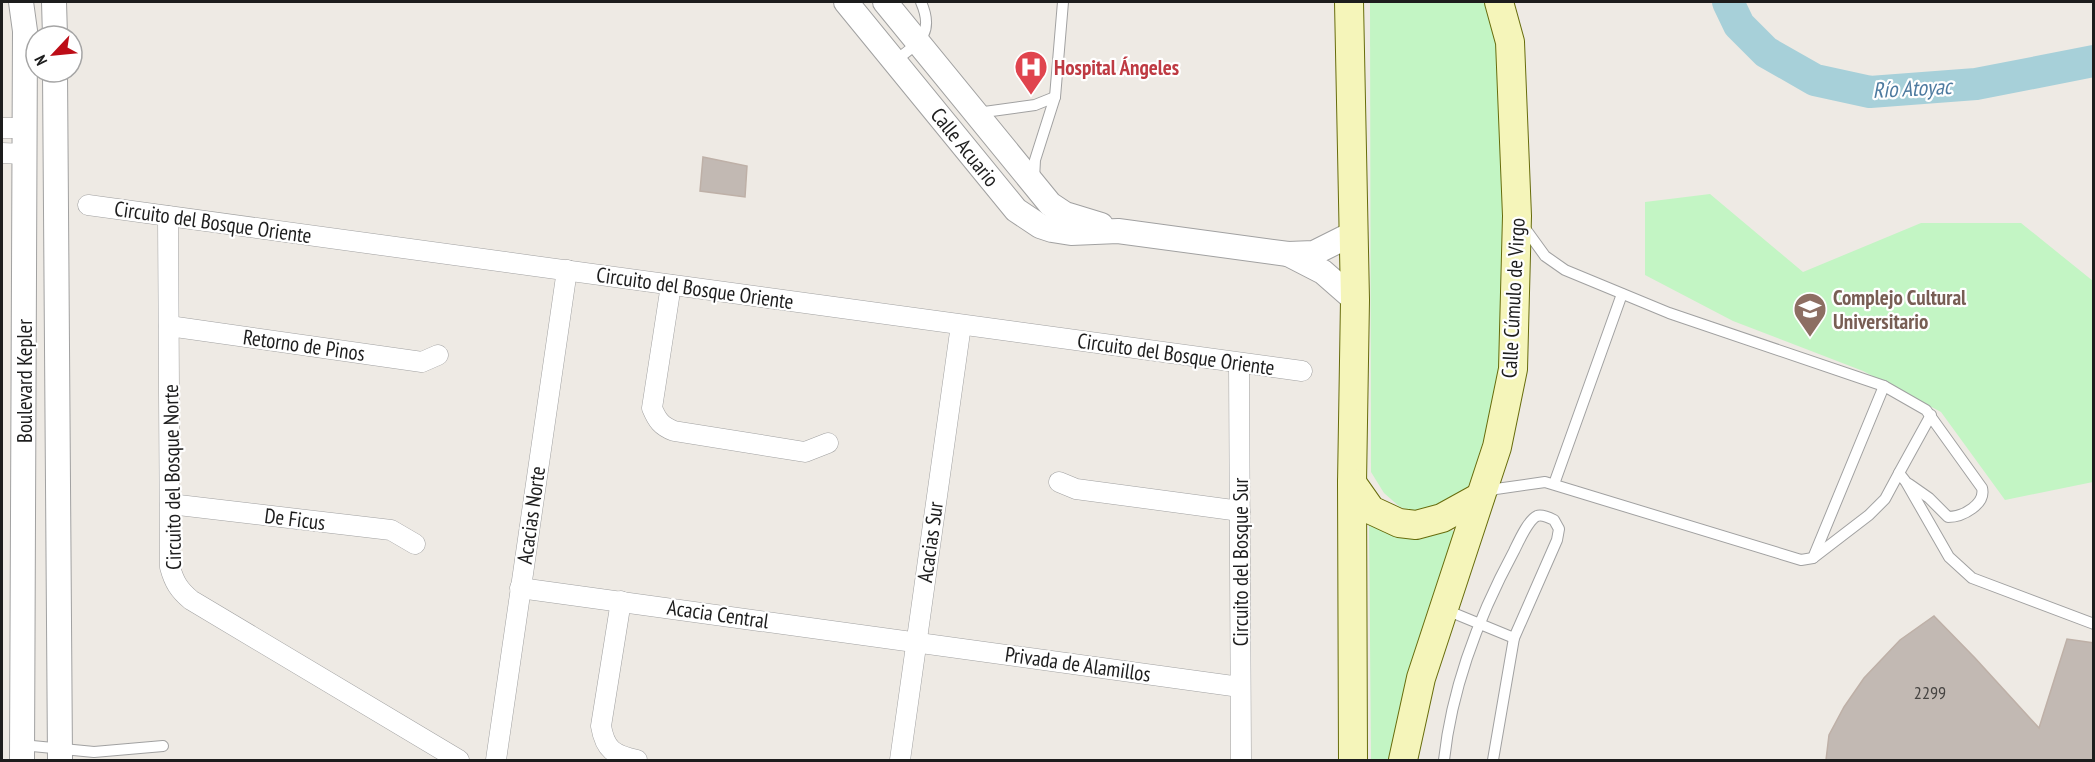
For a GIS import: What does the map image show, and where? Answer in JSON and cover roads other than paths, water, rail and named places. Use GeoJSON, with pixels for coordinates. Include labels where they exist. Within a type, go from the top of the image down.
{"type":"FeatureCollection","features":[{"type":"Feature","properties":{"kind":"main road"},"geometry":{"type":"LineString","coordinates":[[1349,2],[1355,300],[1352,483],[1353,760]]}},
{"type":"Feature","properties":{"kind":"main road","name":"Calle Cúmulo de Virgo"},"geometry":{"type":"LineString","coordinates":[[1403,760],[1421,678],[1497,447],[1513,369],[1517,216],[1510,42],[1499,2]]}},
{"type":"Feature","properties":{"kind":"main road"},"geometry":{"type":"LineString","coordinates":[[1352,483],[1371,510],[1399,523],[1416,525],[1442,518],[1480,497]]}},
{"type":"Feature","properties":{"kind":"street","name":"Boulevard Kepler"},"geometry":{"type":"LineString","coordinates":[[21,2],[25,31],[13,154],[22,753]]}},
{"type":"Feature","properties":{"kind":"street"},"geometry":{"type":"LineString","coordinates":[[54,2],[54,24]]}},
{"type":"Feature","properties":{"kind":"street","name":"Calle Acuario"},"geometry":{"type":"LineString","coordinates":[[846,2],[1016,210],[1027,219],[1052,230],[1071,233],[1118,231],[1288,254],[1314,253],[1354,233]]}},
{"type":"Feature","properties":{"kind":"street","name":"Calle Acuario"},"geometry":{"type":"LineString","coordinates":[[885,2],[1050,204],[1058,210],[1118,231]]}},
{"type":"Feature","properties":{"kind":"street","name":"Boulevard Kepler"},"geometry":{"type":"LineString","coordinates":[[55,84],[60,755]]}},
{"type":"Feature","properties":{"kind":"street"},"geometry":{"type":"LineString","coordinates":[[17,121],[55,110]]}},
{"type":"Feature","properties":{"kind":"street","name":"Circuito del Bosque Oriente"},"geometry":{"type":"LineString","coordinates":[[88,205],[1302,371]]}},
{"type":"Feature","properties":{"kind":"street","name":"Circuito del Bosque Norte"},"geometry":{"type":"LineString","coordinates":[[168,216],[170,567],[173,579],[180,590],[191,600],[459,760]]}},
{"type":"Feature","properties":{"kind":"street","name":"Calle Acuario"},"geometry":{"type":"LineString","coordinates":[[1288,254],[1323,272],[1355,300]]}},
{"type":"Feature","properties":{"kind":"street","name":"Acacias Norte"},"geometry":{"type":"LineString","coordinates":[[496,760],[567,270]]}},
{"type":"Feature","properties":{"kind":"street"},"geometry":{"type":"LineString","coordinates":[[671,285],[652,408],[663,427],[674,431],[805,452],[828,443]]}},
{"type":"Feature","properties":{"kind":"street","name":"Acacias Sur"},"geometry":{"type":"LineString","coordinates":[[900,760],[961,325]]}},
{"type":"Feature","properties":{"kind":"street","name":"Retorno de Pinos"},"geometry":{"type":"LineString","coordinates":[[169,326],[422,362],[438,355]]}},
{"type":"Feature","properties":{"kind":"street","name":"Circuito del Bosque Sur"},"geometry":{"type":"LineString","coordinates":[[1239,363],[1241,760]]}},
{"type":"Feature","properties":{"kind":"street"},"geometry":{"type":"LineString","coordinates":[[1059,482],[1076,489],[1240,511]]}},
{"type":"Feature","properties":{"kind":"street","name":"De Ficus"},"geometry":{"type":"LineString","coordinates":[[170,504],[391,530],[415,544]]}},
{"type":"Feature","properties":{"kind":"street","name":"Acacia Central"},"geometry":{"type":"LineString","coordinates":[[520,588],[916,642]]}},
{"type":"Feature","properties":{"kind":"street"},"geometry":{"type":"LineString","coordinates":[[621,601],[601,726],[604,740],[612,751],[637,760]]}},
{"type":"Feature","properties":{"kind":"street","name":"Privada de Alamillos"},"geometry":{"type":"LineString","coordinates":[[916,642],[1240,687]]}},
{"type":"Feature","properties":{"kind":"lane"},"geometry":{"type":"LineString","coordinates":[[895,61],[919,42],[924,33],[928,17],[921,2]]}},
{"type":"Feature","properties":{"kind":"lane"},"geometry":{"type":"LineString","coordinates":[[1034,185],[1035,160],[1055,97],[1063,2]]}},
{"type":"Feature","properties":{"kind":"lane"},"geometry":{"type":"LineString","coordinates":[[976,113],[1035,105],[1055,97]]}},
{"type":"Feature","properties":{"kind":"lane"},"geometry":{"type":"LineString","coordinates":[[1517,216],[1545,256],[1565,270],[1669,313],[1884,386],[1917,404],[1931,415],[1984,494],[1982,500],[1956,517],[1948,517],[1929,498],[1906,482]]}},
{"type":"Feature","properties":{"kind":"lane"},"geometry":{"type":"LineString","coordinates":[[1554,484],[1622,294]]}},
{"type":"Feature","properties":{"kind":"lane"},"geometry":{"type":"LineString","coordinates":[[1813,558],[1884,386]]}},
{"type":"Feature","properties":{"kind":"lane"},"geometry":{"type":"LineString","coordinates":[[1480,497],[1496,489],[1545,482],[1684,523],[1774,553],[1801,560],[1813,558],[1885,499],[1931,415]]}},
{"type":"Feature","properties":{"kind":"lane"},"geometry":{"type":"LineString","coordinates":[[1899,473],[1949,557],[1972,578],[2094,624]]}},
{"type":"Feature","properties":{"kind":"lane"},"geometry":{"type":"LineString","coordinates":[[1444,760],[1455,696],[1479,624],[1524,531],[1533,519],[1541,516],[1554,520],[1559,529],[1557,540],[1514,638],[1493,760]]}},
{"type":"Feature","properties":{"kind":"lane"},"geometry":{"type":"LineString","coordinates":[[1442,609],[1514,638]]}},
{"type":"Feature","properties":{"kind":"lane"},"geometry":{"type":"LineString","coordinates":[[22,753],[60,755],[163,746]]}},
{"type":"Feature","properties":{"kind":"waterway","name":"Río Atoyac"},"geometry":{"type":"LineString","coordinates":[[1728,2],[1739,25],[1766,52],[1815,80],[1870,92],[1976,84],[2094,61]]}},
{"type":"Feature","properties":{"kind":"place","name":"Hospital Ángeles"},"geometry":{"type":"Point","coordinates":[1031,96]}},
{"type":"Feature","properties":{"kind":"place","name":"Complejo Cultural Universitario"},"geometry":{"type":"Point","coordinates":[1810,338]}}]}
